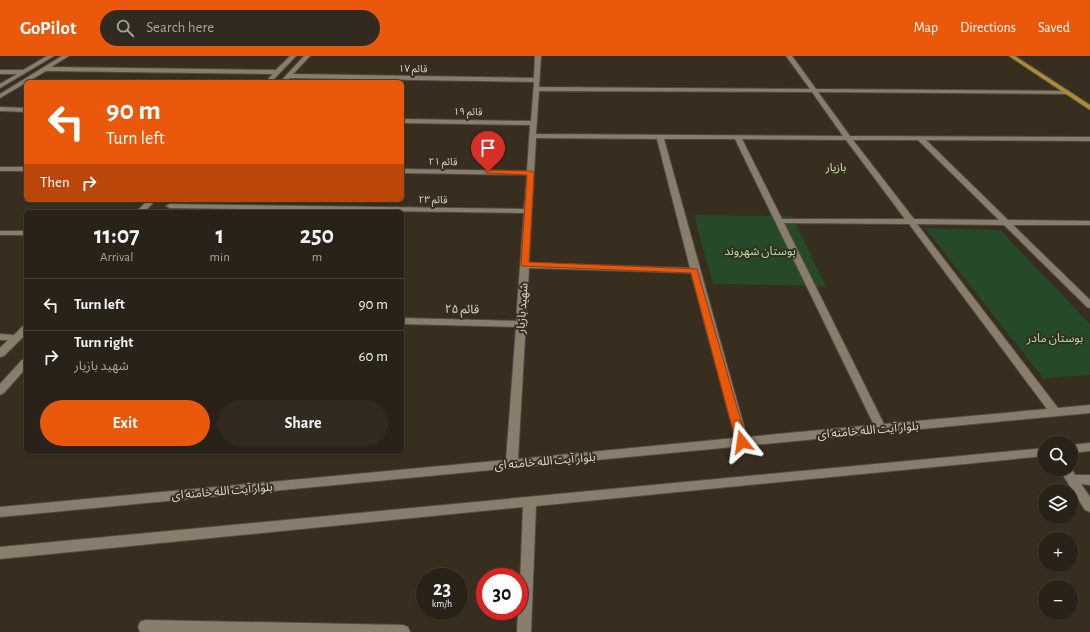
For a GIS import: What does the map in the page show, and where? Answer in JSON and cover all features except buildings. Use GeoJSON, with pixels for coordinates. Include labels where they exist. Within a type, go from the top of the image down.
{"type":"FeatureCollection","features":[{"type":"Feature","properties":{"kind":"main road"},"geometry":{"type":"LineString","coordinates":[[1012,56],[1090,108]]}},
{"type":"Feature","properties":{"kind":"street"},"geometry":{"type":"LineString","coordinates":[[0,86],[51,56]]}},
{"type":"Feature","properties":{"kind":"street"},"geometry":{"type":"LineString","coordinates":[[26,80],[66,56]]}},
{"type":"Feature","properties":{"kind":"street"},"geometry":{"type":"LineString","coordinates":[[270,80],[293,56]]}},
{"type":"Feature","properties":{"kind":"street"},"geometry":{"type":"LineString","coordinates":[[285,80],[307,56]]}},
{"type":"Feature","properties":{"kind":"street","name":"شهید بازیار"},"geometry":{"type":"LineString","coordinates":[[512,464],[538,56]]}},
{"type":"Feature","properties":{"kind":"street"},"geometry":{"type":"LineString","coordinates":[[789,56],[848,138],[1056,413]]}},
{"type":"Feature","properties":{"kind":"street"},"geometry":{"type":"LineString","coordinates":[[44,69],[277,72]]}},
{"type":"Feature","properties":{"kind":"street"},"geometry":{"type":"LineString","coordinates":[[0,72],[24,72]]}},
{"type":"Feature","properties":{"kind":"street","name":"قائم ۱۷"},"geometry":{"type":"LineString","coordinates":[[289,76],[814,91],[1067,92]]}},
{"type":"Feature","properties":{"kind":"street"},"geometry":{"type":"LineString","coordinates":[[0,96],[24,81]]}},
{"type":"Feature","properties":{"kind":"street"},"geometry":{"type":"LineString","coordinates":[[0,109],[24,110]]}},
{"type":"Feature","properties":{"kind":"street","name":"قائم ۱۹"},"geometry":{"type":"LineString","coordinates":[[404,121],[534,123]]}},
{"type":"Feature","properties":{"kind":"street"},"geometry":{"type":"LineString","coordinates":[[533,136],[1090,139]]}},
{"type":"Feature","properties":{"kind":"street"},"geometry":{"type":"LineString","coordinates":[[737,136],[880,429]]}},
{"type":"Feature","properties":{"kind":"street"},"geometry":{"type":"LineString","coordinates":[[660,137],[694,271],[742,442]]}},
{"type":"Feature","properties":{"kind":"street"},"geometry":{"type":"LineString","coordinates":[[920,138],[1090,306]]}},
{"type":"Feature","properties":{"kind":"street"},"geometry":{"type":"LineString","coordinates":[[0,169],[24,169]]}},
{"type":"Feature","properties":{"kind":"street","name":"قائم ۲۱"},"geometry":{"type":"LineString","coordinates":[[404,171],[531,173]]}},
{"type":"Feature","properties":{"kind":"street"},"geometry":{"type":"LineString","coordinates":[[142,210],[150,202]]}},
{"type":"Feature","properties":{"kind":"street","name":"قائم ۲۳"},"geometry":{"type":"LineString","coordinates":[[173,203],[528,211]]}},
{"type":"Feature","properties":{"kind":"street"},"geometry":{"type":"LineString","coordinates":[[778,222],[1090,223]]}},
{"type":"Feature","properties":{"kind":"street"},"geometry":{"type":"LineString","coordinates":[[0,233],[24,233]]}},
{"type":"Feature","properties":{"kind":"street"},"geometry":{"type":"LineString","coordinates":[[525,265],[694,271]]}},
{"type":"Feature","properties":{"kind":"street","name":"قائم ۲۵"},"geometry":{"type":"LineString","coordinates":[[404,321],[521,324]]}},
{"type":"Feature","properties":{"kind":"street"},"geometry":{"type":"LineString","coordinates":[[0,354],[24,330]]}},
{"type":"Feature","properties":{"kind":"street"},"geometry":{"type":"LineString","coordinates":[[0,337],[16,338]]}},
{"type":"Feature","properties":{"kind":"street"},"geometry":{"type":"LineString","coordinates":[[0,391],[24,364]]}},
{"type":"Feature","properties":{"kind":"street","name":"بلوار آیت الله خامنه ای"},"geometry":{"type":"LineString","coordinates":[[0,512],[1090,409]]}},
{"type":"Feature","properties":{"kind":"street"},"geometry":{"type":"LineString","coordinates":[[1078,449],[1090,448]]}},
{"type":"Feature","properties":{"kind":"street"},"geometry":{"type":"LineString","coordinates":[[0,553],[1038,453]]}},
{"type":"Feature","properties":{"kind":"street"},"geometry":{"type":"LineString","coordinates":[[1069,476],[1090,507]]}},
{"type":"Feature","properties":{"kind":"street"},"geometry":{"type":"LineString","coordinates":[[1075,476],[1090,480]]}},
{"type":"Feature","properties":{"kind":"street"},"geometry":{"type":"LineString","coordinates":[[524,632],[530,502]]}},
{"type":"Feature","properties":{"kind":"street"},"geometry":{"type":"LineString","coordinates":[[145,627],[403,632]]}},
{"type":"Feature","properties":{"kind":"green space","name":"بوستان شهروند"},"geometry":{"type":"Polygon","coordinates":[[[694,215],[792,216],[826,286],[713,284],[694,215]]]}},
{"type":"Feature","properties":{"kind":"green space","name":"بوستان مادر"},"geometry":{"type":"Polygon","coordinates":[[[925,228],[1000,230],[1090,324],[1090,375],[1043,378],[925,228]]]}},
{"type":"Feature","properties":{"kind":"district","name":"بازیار"},"geometry":{"type":"Point","coordinates":[836,167]}},
{"type":"Feature","properties":{"kind":"route"},"geometry":{"type":"LineString","coordinates":[[488,172],[531,173],[525,265],[694,271],[742,442]]}}]}
